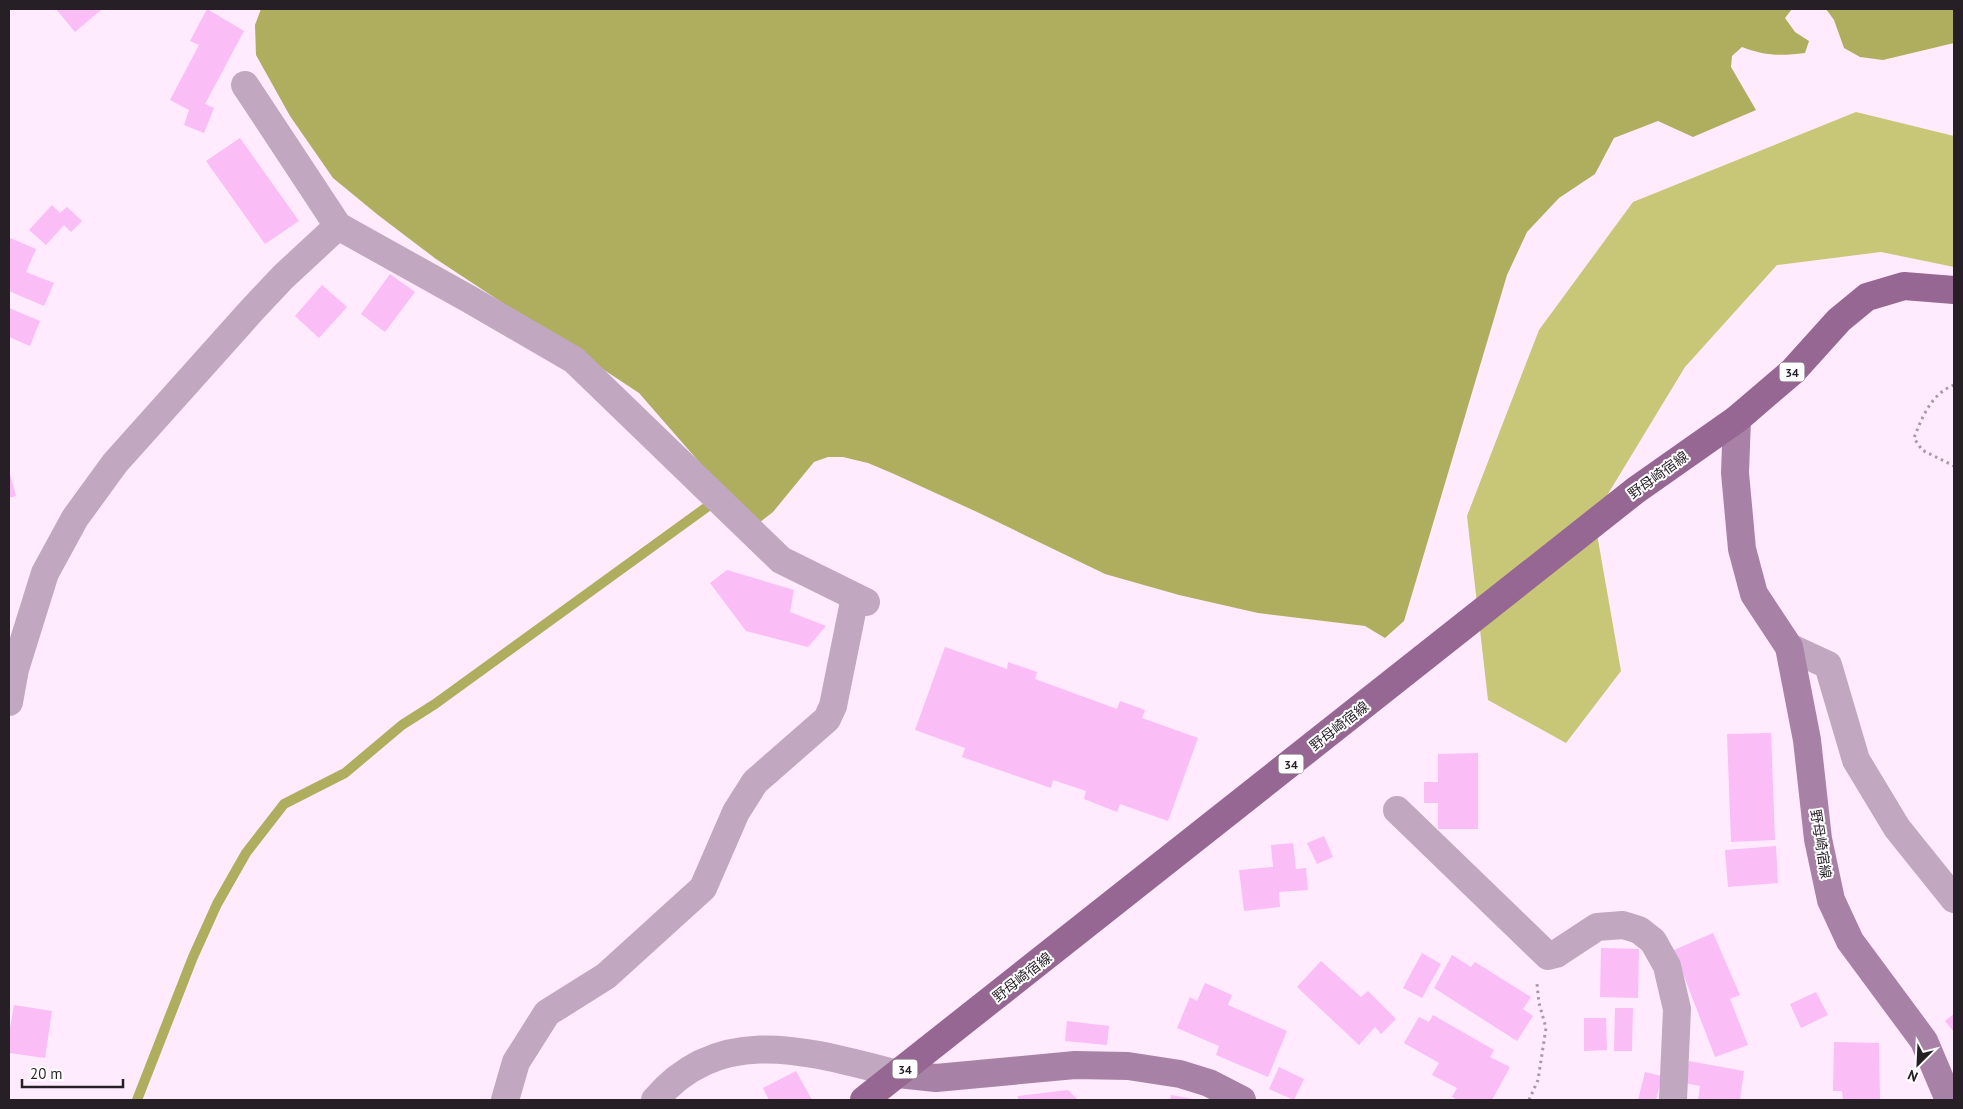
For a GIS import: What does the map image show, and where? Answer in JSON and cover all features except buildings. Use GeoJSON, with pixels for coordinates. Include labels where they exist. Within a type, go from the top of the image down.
{"type":"FeatureCollection","features":[{"type":"Feature","properties":{"kind":"main road","name":"野母崎宿線"},"geometry":{"type":"LineString","coordinates":[[864,1100],[945,1038],[1636,490],[1737,419],[1793,371],[1839,320],[1867,297],[1904,286],[1954,290]]}},
{"type":"Feature","properties":{"kind":"street"},"geometry":{"type":"LineString","coordinates":[[246,85],[338,226],[574,360],[781,560],[861,599],[835,698],[827,719],[755,782],[736,812],[702,888],[606,976],[547,1013],[516,1062],[505,1100]]}},
{"type":"Feature","properties":{"kind":"street"},"geometry":{"type":"LineString","coordinates":[[9,702],[15,669],[45,573],[75,518],[115,463],[251,311],[283,277],[338,226]]}},
{"type":"Feature","properties":{"kind":"street","name":"野母崎宿線"},"geometry":{"type":"LineString","coordinates":[[1737,419],[1735,473],[1742,549],[1754,594],[1790,647],[1808,740],[1818,839],[1830,900],[1850,941],[1924,1041],[1948,1100]]}},
{"type":"Feature","properties":{"kind":"street"},"geometry":{"type":"LineString","coordinates":[[1790,647],[1828,665],[1856,760],[1897,828],[1954,899]]}},
{"type":"Feature","properties":{"kind":"street"},"geometry":{"type":"LineString","coordinates":[[1397,810],[1548,956],[1556,954],[1597,927],[1623,924],[1639,930],[1654,941],[1667,966],[1677,1009],[1674,1100]]}},
{"type":"Feature","properties":{"kind":"street","name":"34"},"geometry":{"type":"LineString","coordinates":[[656,1100],[667,1087],[693,1068],[715,1057],[747,1050],[776,1049],[807,1052],[898,1074]]}},
{"type":"Feature","properties":{"kind":"street"},"geometry":{"type":"LineString","coordinates":[[898,1074],[936,1078],[1074,1065],[1128,1066],[1180,1074],[1209,1083],[1242,1100]]}},
{"type":"Feature","properties":{"kind":"path"},"geometry":{"type":"LineString","coordinates":[[1954,385],[1945,388],[1930,404],[1922,417],[1914,438],[1922,450],[1954,466]]}},
{"type":"Feature","properties":{"kind":"path"},"geometry":{"type":"LineString","coordinates":[[1529,1100],[1538,1080],[1546,1028],[1539,1002],[1536,976],[1548,956]]}},
{"type":"Feature","properties":{"kind":"shaded area"},"geometry":{"type":"Polygon","coordinates":[[[261,9],[1792,9],[1785,18],[1795,32],[1809,41],[1805,53],[1796,54],[1766,54],[1742,47],[1732,56],[1731,67],[1756,110],[1693,137],[1658,121],[1614,138],[1595,174],[1559,198],[1527,232],[1507,275],[1404,621],[1385,638],[1365,626],[1258,613],[1179,595],[1105,574],[894,474],[868,463],[843,457],[828,457],[814,462],[773,512],[755,526],[639,393],[436,259],[333,178],[290,116],[256,55],[255,25],[261,9]]]}},
{"type":"Feature","properties":{"kind":"shaded area"},"geometry":{"type":"Polygon","coordinates":[[[1826,9],[1954,9],[1954,43],[1883,60],[1860,57],[1844,48],[1834,20],[1826,9]]]}},
{"type":"Feature","properties":{"kind":"shaded area"},"geometry":{"type":"Polygon","coordinates":[[[1856,112],[1954,136],[1954,267],[1881,252],[1777,265],[1685,367],[1594,517],[1621,671],[1566,743],[1488,700],[1467,516],[1539,330],[1633,202],[1856,112]]]}},
{"type":"Feature","properties":{"kind":"waterway"},"geometry":{"type":"LineString","coordinates":[[137,1100],[193,957],[217,904],[246,853],[284,804],[345,773],[402,725],[435,704],[718,499]]}}]}
